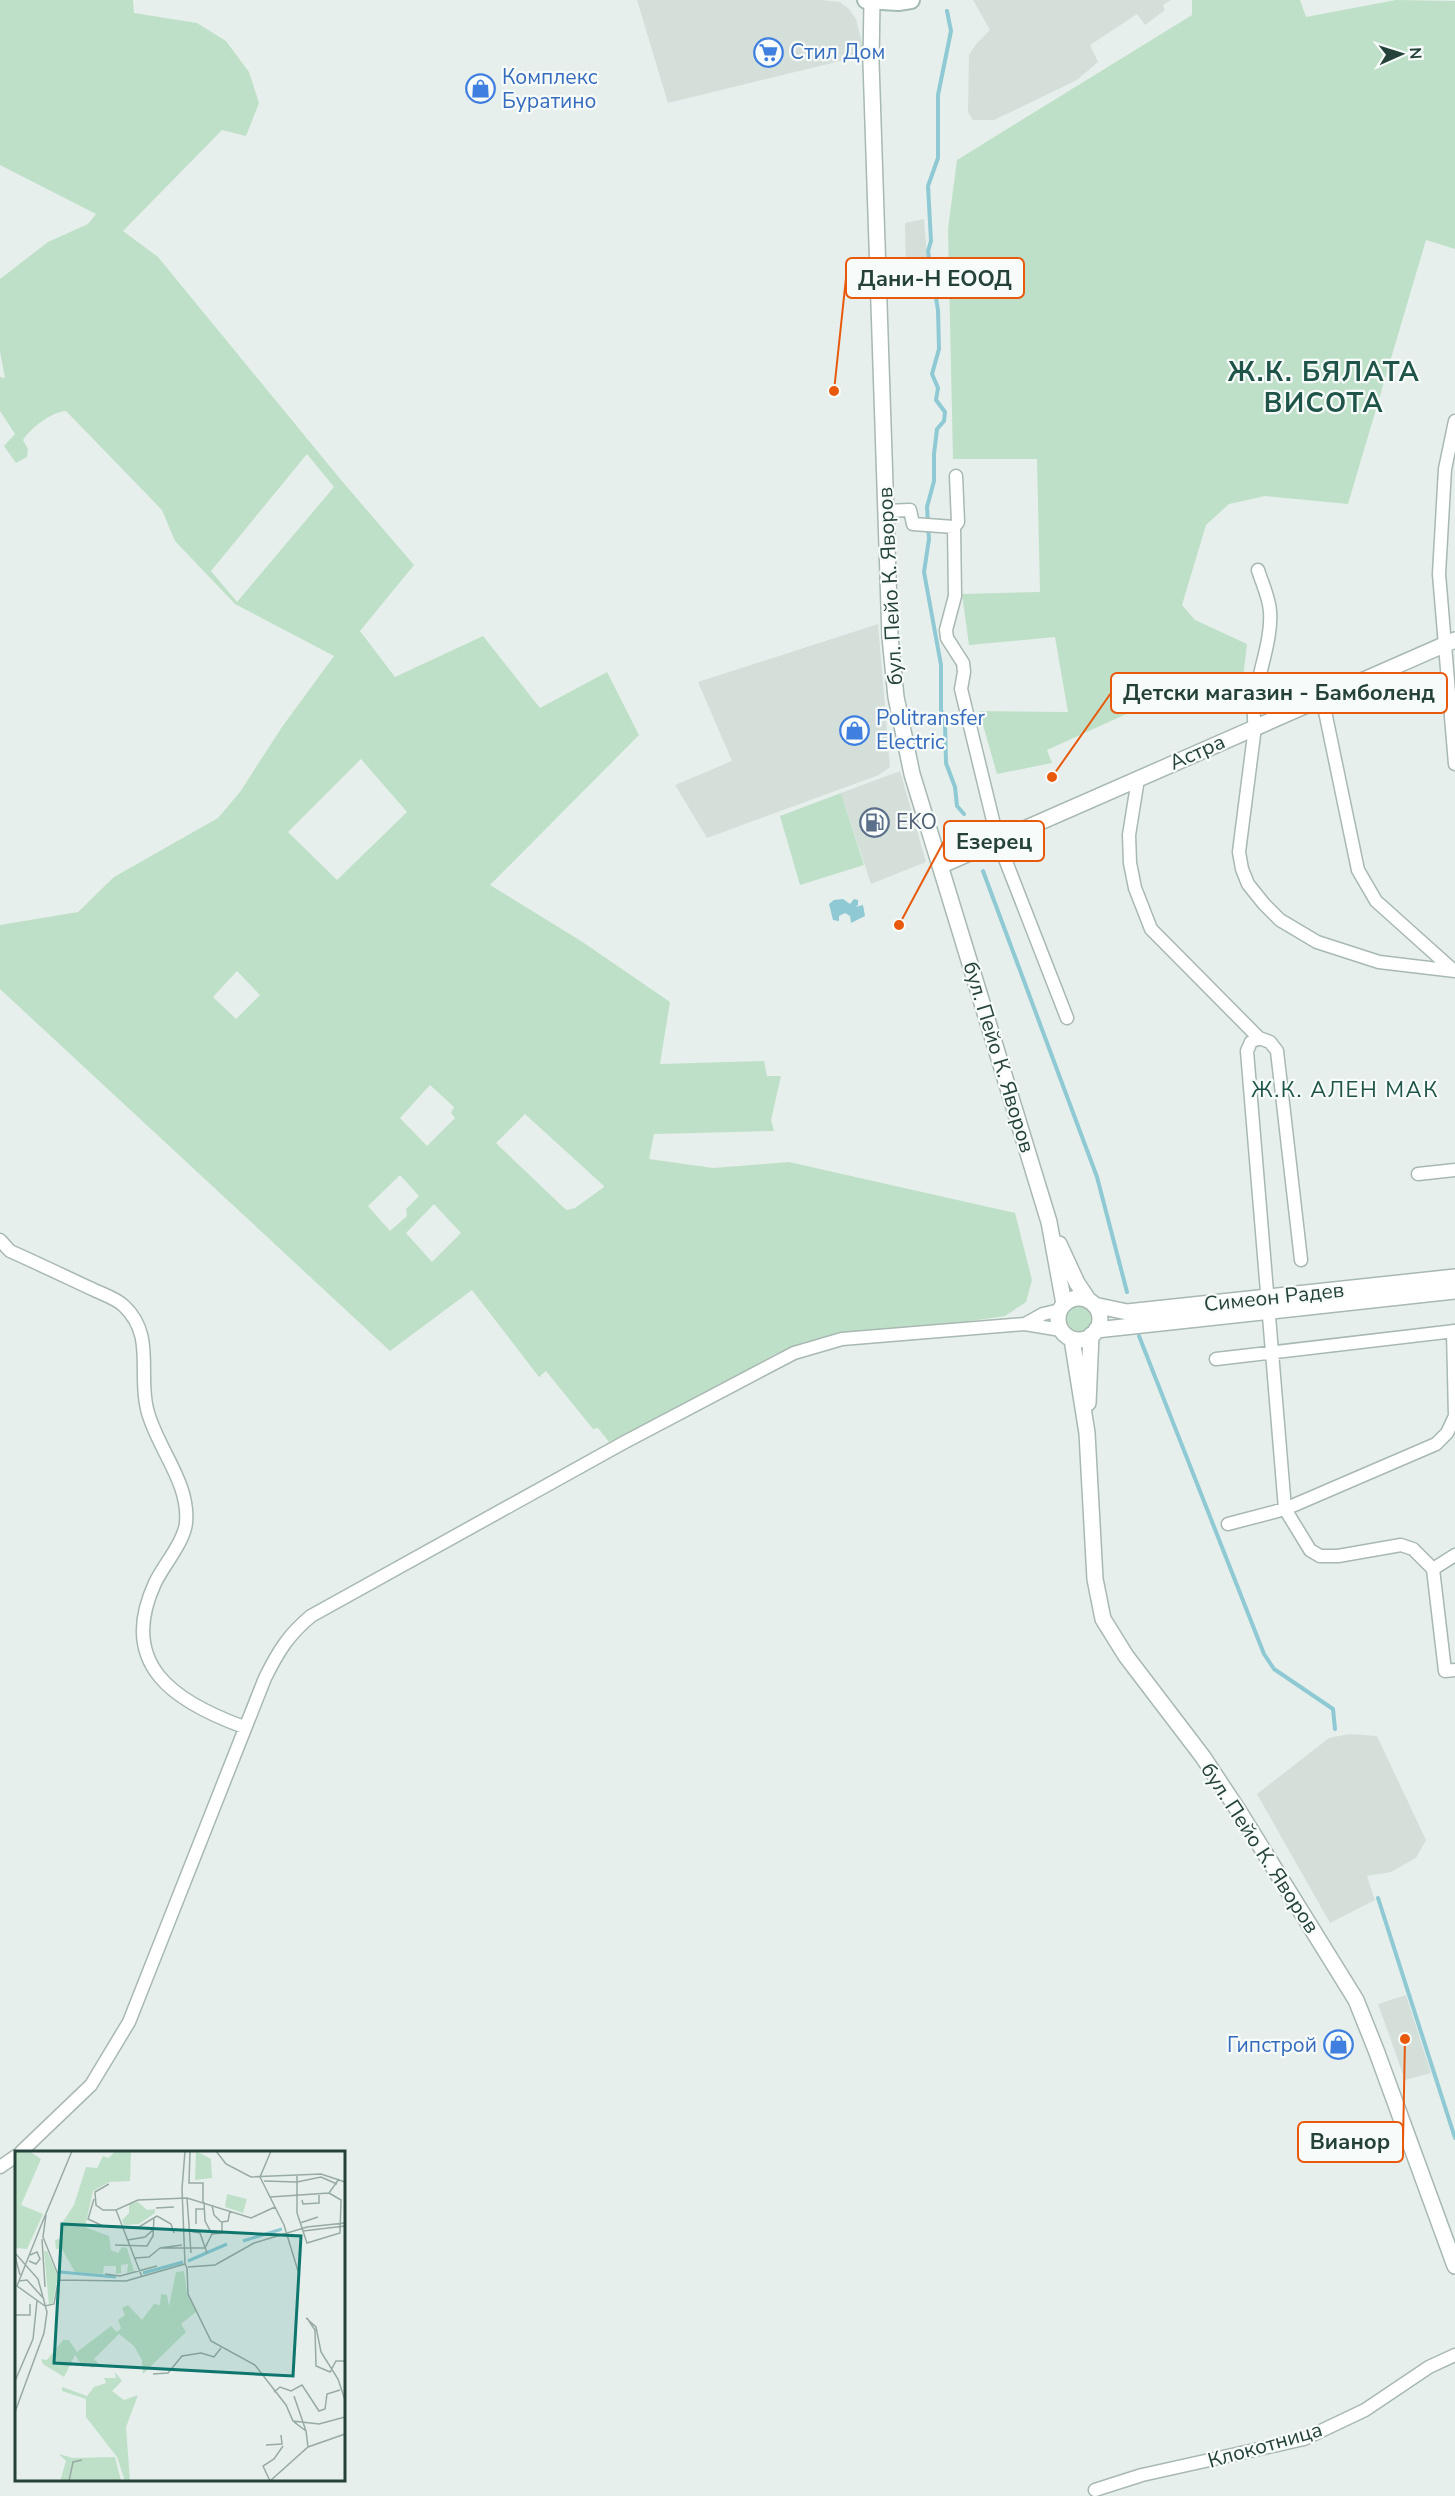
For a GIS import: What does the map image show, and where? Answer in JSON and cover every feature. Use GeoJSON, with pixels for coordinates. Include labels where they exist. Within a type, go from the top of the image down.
{"type":"FeatureCollection","features":[{"type":"Feature","properties":{"kind":"main road"},"geometry":{"type":"LineString","coordinates":[[867,0],[911,0]]}},
{"type":"Feature","properties":{"kind":"street","name":"бул. Пейо К. Яворов"},"geometry":{"type":"LineString","coordinates":[[872,1],[871,62],[885,511],[890,637],[896,697],[912,774],[1049,1222],[1077,1283],[1092,1303]]}},
{"type":"Feature","properties":{"kind":"street"},"geometry":{"type":"LineString","coordinates":[[1455,421],[1445,469],[1439,574],[1449,643],[1455,764]]}},
{"type":"Feature","properties":{"kind":"street"},"geometry":{"type":"LineString","coordinates":[[885,511],[910,510],[913,524],[948,527],[958,522],[956,476]]}},
{"type":"Feature","properties":{"kind":"street"},"geometry":{"type":"LineString","coordinates":[[948,527],[954,596],[946,630],[947,638],[963,663],[961,689],[998,841],[1067,1018]]}},
{"type":"Feature","properties":{"kind":"street"},"geometry":{"type":"LineString","coordinates":[[1258,570],[1270,608],[1265,661],[1253,712],[1256,727],[1239,852],[1245,877],[1264,904],[1280,920],[1317,942],[1379,962],[1455,971]]}},
{"type":"Feature","properties":{"kind":"street","name":"Астра"},"geometry":{"type":"LineString","coordinates":[[940,866],[1449,643]]}},
{"type":"Feature","properties":{"kind":"street"},"geometry":{"type":"LineString","coordinates":[[1322,697],[1358,870],[1376,901],[1455,971]]}},
{"type":"Feature","properties":{"kind":"street"},"geometry":{"type":"LineString","coordinates":[[1138,778],[1129,835],[1130,863],[1135,888],[1151,929],[1259,1038],[1270,1042],[1277,1052],[1301,1260]]}},
{"type":"Feature","properties":{"kind":"street"},"geometry":{"type":"LineString","coordinates":[[1259,1038],[1251,1042],[1247,1051],[1274,1352],[1285,1509],[1310,1550],[1320,1556],[1338,1556],[1401,1545],[1413,1549],[1433,1569],[1445,1671],[1455,1670]]}},
{"type":"Feature","properties":{"kind":"street"},"geometry":{"type":"LineString","coordinates":[[1418,1174],[1455,1170]]}},
{"type":"Feature","properties":{"kind":"street","name":"бул. Пейо К. Яворов"},"geometry":{"type":"LineString","coordinates":[[1049,1222],[1062,1307]]}},
{"type":"Feature","properties":{"kind":"street"},"geometry":{"type":"LineString","coordinates":[[0,1240],[9,1251],[122,1304],[138,1322],[143,1351],[147,1408],[186,1497],[186,1525],[155,1583],[142,1620],[146,1654],[156,1675],[179,1695],[205,1710],[244,1727]]}},
{"type":"Feature","properties":{"kind":"street","name":"Симеон Радев"},"geometry":{"type":"LineString","coordinates":[[1094,1333],[1268,1304],[1455,1277]]}},
{"type":"Feature","properties":{"kind":"street","name":"Симеон Радев"},"geometry":{"type":"LineString","coordinates":[[1092,1303],[1127,1312],[1455,1291]]}},
{"type":"Feature","properties":{"kind":"street"},"geometry":{"type":"LineString","coordinates":[[22,2151],[91,2085],[129,2022],[265,1678],[284,1642],[311,1616],[697,1403],[794,1353],[842,1339],[1025,1324],[1066,1334],[1079,1340],[1094,1333],[1099,1318],[1092,1303],[1078,1298],[1025,1324]]}},
{"type":"Feature","properties":{"kind":"street"},"geometry":{"type":"LineString","coordinates":[[1062,1307],[1058,1317],[1066,1334]]}},
{"type":"Feature","properties":{"kind":"street"},"geometry":{"type":"LineString","coordinates":[[1216,1359],[1454,1331],[1455,1416],[1447,1432],[1436,1444],[1285,1509],[1228,1524]]}},
{"type":"Feature","properties":{"kind":"street","name":"бул. Пейо К. Яворов"},"geometry":{"type":"LineString","coordinates":[[1094,1333],[1087,1433],[1095,1579],[1103,1618],[1122,1650],[1203,1757],[1356,2000],[1455,2266]]}},
{"type":"Feature","properties":{"kind":"street","name":"бул. Пейо К. Яворов"},"geometry":{"type":"LineString","coordinates":[[1066,1334],[1087,1433]]}},
{"type":"Feature","properties":{"kind":"street"},"geometry":{"type":"LineString","coordinates":[[1433,1569],[1455,1555]]}},
{"type":"Feature","properties":{"kind":"street"},"geometry":{"type":"LineString","coordinates":[[0,2167],[15,2157]]}},
{"type":"Feature","properties":{"kind":"street","name":"Клокотница"},"geometry":{"type":"LineString","coordinates":[[1095,2490],[1142,2475],[1304,2439],[1365,2410],[1429,2367],[1455,2355]]}},
{"type":"Feature","properties":{"kind":"shaded area"},"geometry":{"type":"Polygon","coordinates":[[[637,0],[821,0],[840,2],[856,19],[865,55],[668,103],[637,0]]]}},
{"type":"Feature","properties":{"kind":"shaded area"},"geometry":{"type":"Polygon","coordinates":[[[973,0],[1171,0],[1163,5],[1165,10],[1145,25],[1137,14],[1090,45],[1098,62],[1077,80],[994,120],[973,120],[968,112],[969,55],[990,30],[973,0]]]}},
{"type":"Feature","properties":{"kind":"shaded area"},"geometry":{"type":"Polygon","coordinates":[[[924,219],[928,268],[906,270],[905,223],[924,219]]]}},
{"type":"Feature","properties":{"kind":"shaded area"},"geometry":{"type":"Polygon","coordinates":[[[878,624],[890,767],[879,775],[707,838],[675,785],[732,761],[698,682],[878,624]]]}},
{"type":"Feature","properties":{"kind":"shaded area"},"geometry":{"type":"Polygon","coordinates":[[[900,771],[926,862],[871,884],[841,793],[900,771]]]}},
{"type":"Feature","properties":{"kind":"shaded area"},"geometry":{"type":"Polygon","coordinates":[[[1349,1734],[1377,1736],[1426,1840],[1416,1858],[1391,1872],[1367,1876],[1375,1900],[1330,1923],[1257,1794],[1329,1738],[1349,1734]]]}},
{"type":"Feature","properties":{"kind":"shaded area"},"geometry":{"type":"Polygon","coordinates":[[[1406,1995],[1431,2073],[1405,2080],[1378,2004],[1406,1995]]]}},
{"type":"Feature","properties":{"kind":"green space"},"geometry":{"type":"Polygon","coordinates":[[[0,0],[133,0],[134,13],[197,23],[226,41],[249,72],[259,103],[246,136],[222,130],[123,231],[158,257],[341,480],[414,565],[360,631],[395,677],[483,636],[540,708],[607,672],[639,735],[490,885],[581,941],[670,1002],[660,1064],[764,1061],[767,1076],[781,1076],[771,1120],[774,1131],[654,1134],[649,1159],[713,1168],[789,1162],[1015,1213],[1032,1280],[1026,1302],[1005,1316],[936,1326],[839,1335],[804,1342],[773,1355],[710,1392],[609,1442],[598,1428],[593,1429],[546,1371],[539,1377],[472,1290],[390,1351],[0,989],[0,925],[78,912],[114,877],[218,818],[240,792],[282,727],[334,656],[235,604],[175,541],[162,510],[66,411],[48,417],[27,435],[23,440],[28,449],[27,457],[16,463],[4,446],[15,434],[0,411],[0,377],[5,378],[0,352],[0,279],[48,242],[88,224],[96,214],[0,165],[0,0]],[[307,454],[211,571],[237,602],[334,487],[307,454]],[[361,759],[288,832],[337,880],[407,812],[361,759]],[[237,971],[213,997],[236,1019],[260,995],[237,971]],[[430,1085],[400,1118],[427,1146],[455,1118],[451,1113],[454,1107],[430,1085]],[[525,1114],[496,1143],[567,1210],[575,1208],[604,1186],[525,1114]],[[400,1175],[368,1206],[390,1231],[407,1216],[406,1209],[419,1196],[400,1175]],[[434,1204],[406,1233],[432,1262],[461,1233],[434,1204]]]}},
{"type":"Feature","properties":{"kind":"green space"},"geometry":{"type":"Polygon","coordinates":[[[1192,0],[1300,0],[1306,17],[1396,0],[1455,1],[1455,249],[1426,240],[1348,504],[1265,496],[1229,504],[1206,525],[1182,605],[1195,620],[1247,644],[1241,695],[1191,707],[1175,692],[1047,750],[1052,763],[997,774],[979,711],[1068,712],[1055,637],[969,645],[962,594],[1040,592],[1037,459],[953,459],[948,229],[957,160],[1192,15],[1192,0]]]}},
{"type":"Feature","properties":{"kind":"green space"},"geometry":{"type":"Polygon","coordinates":[[[841,793],[864,865],[800,885],[780,816],[841,793]]]}},
{"type":"Feature","properties":{"kind":"green space"},"geometry":{"type":"Polygon","coordinates":[[[1079,1303],[1090,1308],[1095,1319],[1090,1330],[1079,1335],[1068,1330],[1063,1319],[1068,1308],[1079,1303]]]}},
{"type":"Feature","properties":{"kind":"water"},"geometry":{"type":"Polygon","coordinates":[[[843,899],[850,904],[854,899],[858,900],[858,905],[855,907],[863,905],[865,916],[851,923],[850,916],[845,913],[839,916],[839,921],[833,920],[829,904],[834,900],[843,899]]]}},
{"type":"Feature","properties":{"kind":"waterway"},"geometry":{"type":"LineString","coordinates":[[947,11],[951,31],[938,95],[938,158],[928,186],[931,241],[928,251],[938,310],[939,349],[932,374],[938,388],[936,400],[945,412],[944,421],[937,429],[934,481],[927,507],[929,539],[924,572],[941,665],[941,710],[945,722],[946,763],[955,787],[957,806],[964,814]]}},
{"type":"Feature","properties":{"kind":"waterway"},"geometry":{"type":"LineString","coordinates":[[983,871],[1097,1177],[1127,1292]]}},
{"type":"Feature","properties":{"kind":"waterway"},"geometry":{"type":"LineString","coordinates":[[1139,1336],[1264,1654],[1274,1669],[1333,1709],[1335,1729]]}},
{"type":"Feature","properties":{"kind":"waterway"},"geometry":{"type":"LineString","coordinates":[[1378,1898],[1455,2138]]}},
{"type":"Feature","properties":{"kind":"place","name":"Стил Дом"},"geometry":{"type":"Point","coordinates":[769,52]}},
{"type":"Feature","properties":{"kind":"place","name":"Комплекс Буратино"},"geometry":{"type":"Point","coordinates":[481,89]}},
{"type":"Feature","properties":{"kind":"place","name":"Дани-Н ЕООД"},"geometry":{"type":"Point","coordinates":[834,391]}},
{"type":"Feature","properties":{"kind":"place","name":"Politransfer Electric"},"geometry":{"type":"Point","coordinates":[855,730]}},
{"type":"Feature","properties":{"kind":"place","name":"Детски магазин - Бамболенд"},"geometry":{"type":"Point","coordinates":[1052,777]}},
{"type":"Feature","properties":{"kind":"place","name":"EKO"},"geometry":{"type":"Point","coordinates":[875,822]}},
{"type":"Feature","properties":{"kind":"place","name":"Езерец"},"geometry":{"type":"Point","coordinates":[899,925]}},
{"type":"Feature","properties":{"kind":"place","name":"Вианор"},"geometry":{"type":"Point","coordinates":[1405,2039]}},
{"type":"Feature","properties":{"kind":"place","name":"Гипстрой"},"geometry":{"type":"Point","coordinates":[1338,2045]}},
{"type":"Feature","properties":{"kind":"district","name":"Ж.К. БЯЛАТА ВИСОТА"},"geometry":{"type":"Point","coordinates":[1324,388]}},
{"type":"Feature","properties":{"kind":"district","name":"Ж.К. АЛЕН МАК"},"geometry":{"type":"Point","coordinates":[1345,1090]}}]}
